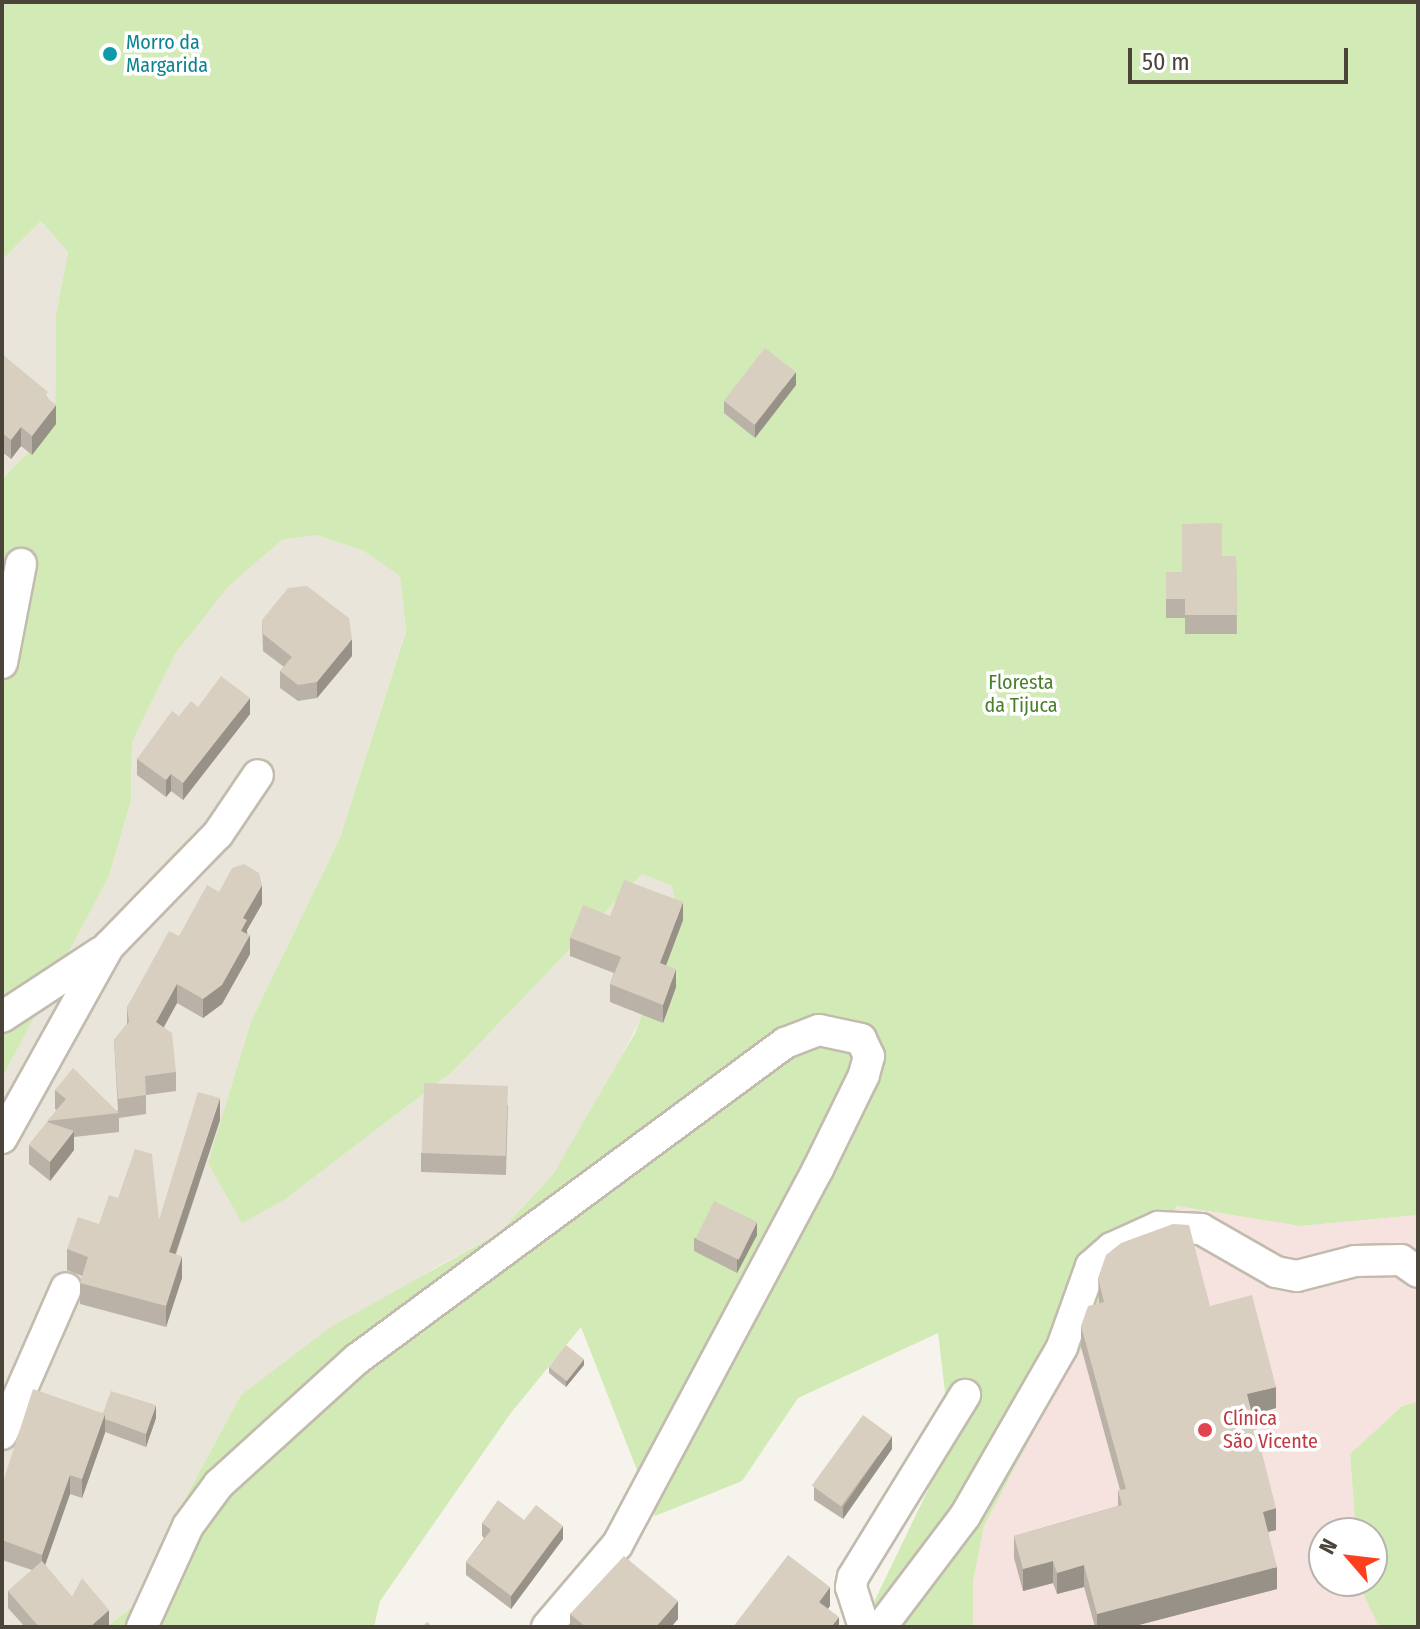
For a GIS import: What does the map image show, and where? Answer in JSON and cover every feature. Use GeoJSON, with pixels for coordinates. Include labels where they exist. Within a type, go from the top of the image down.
{"type":"FeatureCollection","features":[{"type":"Feature","properties":{"kind":"street"},"geometry":{"type":"LineString","coordinates":[[2,663],[21,564]]}},
{"type":"Feature","properties":{"kind":"street"},"geometry":{"type":"LineString","coordinates":[[2,1017],[109,946],[218,834],[258,775]]}},
{"type":"Feature","properties":{"kind":"street"},"geometry":{"type":"LineString","coordinates":[[2,1138],[109,946]]}},
{"type":"Feature","properties":{"kind":"street"},"geometry":{"type":"LineString","coordinates":[[142,1627],[188,1526],[219,1484],[357,1359],[785,1043],[819,1030],[861,1039],[869,1056],[864,1075],[759,1280],[617,1545],[547,1627]]}},
{"type":"Feature","properties":{"kind":"street"},"geometry":{"type":"LineString","coordinates":[[881,1627],[973,1503],[1062,1347],[1091,1266],[1112,1248],[1158,1227],[1201,1229],[1276,1272],[1297,1276],[1355,1261],[1401,1260],[1418,1272]]}},
{"type":"Feature","properties":{"kind":"street"},"geometry":{"type":"LineString","coordinates":[[2,1434],[66,1288]]}},
{"type":"Feature","properties":{"kind":"street"},"geometry":{"type":"LineString","coordinates":[[864,1627],[851,1587],[853,1577],[965,1395]]}},
{"type":"Feature","properties":{"kind":"shaded area"},"geometry":{"type":"Polygon","coordinates":[[[41,221],[68,252],[56,315],[55,426],[2,479],[2,260],[41,221]]]}},
{"type":"Feature","properties":{"kind":"shaded area"},"geometry":{"type":"Polygon","coordinates":[[[316,535],[362,550],[400,576],[406,630],[340,838],[252,1019],[242,1222],[284,1200],[452,1072],[642,874],[672,886],[678,922],[657,987],[598,1102],[554,1173],[499,1233],[433,1269],[241,1395],[161,1543],[148,1595],[106,1627],[2,1627],[2,1078],[109,876],[131,800],[132,742],[175,654],[229,586],[282,540],[316,535]]]}},
{"type":"Feature","properties":{"kind":"shaded area","name":"Clínica São Vicente"},"geometry":{"type":"Polygon","coordinates":[[[1177,1206],[1300,1226],[1418,1215],[1418,1401],[1401,1407],[1350,1454],[1355,1517],[1308,1517],[1308,1597],[1367,1597],[1379,1627],[973,1627],[973,1582],[984,1526],[1059,1384],[1177,1206]]]}},
{"type":"Feature","properties":{"kind":"green space","name":"Floresta da Tijuca"},"geometry":{"type":"Polygon","coordinates":[[[2,2],[1418,2],[1418,1215],[1300,1226],[1177,1206],[1059,1384],[984,1526],[973,1582],[973,1627],[862,1627],[951,1442],[938,1333],[798,1398],[742,1481],[655,1516],[581,1327],[510,1414],[380,1601],[374,1627],[106,1627],[148,1595],[161,1543],[241,1395],[331,1327],[499,1233],[554,1173],[635,1033],[678,922],[672,886],[642,874],[452,1072],[284,1200],[242,1223],[208,1163],[252,1019],[340,838],[406,631],[400,576],[362,550],[316,535],[282,540],[229,586],[175,654],[132,742],[131,800],[109,876],[2,1078],[2,479],[55,426],[56,315],[68,252],[41,221],[2,260],[2,2]]]}},
{"type":"Feature","properties":{"kind":"green space"},"geometry":{"type":"Polygon","coordinates":[[[1418,1401],[1418,1627],[1379,1627],[1365,1597],[1388,1597],[1388,1517],[1355,1517],[1350,1454],[1401,1407],[1418,1401]]]}},
{"type":"Feature","properties":{"kind":"building"},"geometry":{"type":"Polygon","coordinates":[[[765,348],[796,372],[754,425],[724,401],[765,348]]]}},
{"type":"Feature","properties":{"kind":"building"},"geometry":{"type":"Polygon","coordinates":[[[2,354],[48,392],[45,396],[56,405],[32,436],[21,427],[11,440],[2,433],[2,354]]]}},
{"type":"Feature","properties":{"kind":"building"},"geometry":{"type":"Polygon","coordinates":[[[1222,523],[1222,556],[1236,556],[1237,615],[1185,615],[1185,599],[1166,599],[1166,572],[1182,572],[1182,524],[1222,523]]]}},
{"type":"Feature","properties":{"kind":"building"},"geometry":{"type":"Polygon","coordinates":[[[307,586],[349,618],[352,639],[317,682],[298,685],[280,671],[292,657],[263,634],[262,620],[288,588],[307,586]]]}},
{"type":"Feature","properties":{"kind":"building"},"geometry":{"type":"Polygon","coordinates":[[[221,676],[250,698],[183,783],[171,774],[166,780],[137,759],[172,711],[179,716],[191,701],[198,707],[221,676]]]}},
{"type":"Feature","properties":{"kind":"building"},"geometry":{"type":"Polygon","coordinates":[[[244,864],[259,873],[262,885],[243,918],[247,920],[241,931],[250,935],[222,985],[203,999],[177,984],[156,1022],[172,1033],[176,1072],[145,1076],[146,1095],[118,1099],[114,1040],[129,1022],[127,1007],[169,931],[179,936],[207,885],[219,892],[232,868],[244,864]]]}},
{"type":"Feature","properties":{"kind":"building"},"geometry":{"type":"Polygon","coordinates":[[[624,880],[683,902],[660,963],[676,969],[663,1005],[610,984],[621,957],[570,938],[583,905],[610,916],[624,880]]]}},
{"type":"Feature","properties":{"kind":"building"},"geometry":{"type":"Polygon","coordinates":[[[73,1068],[119,1113],[47,1121],[66,1099],[55,1090],[73,1068]]]}},
{"type":"Feature","properties":{"kind":"building"},"geometry":{"type":"Polygon","coordinates":[[[424,1083],[508,1086],[506,1156],[422,1153],[424,1083]]]}},
{"type":"Feature","properties":{"kind":"building"},"geometry":{"type":"Polygon","coordinates":[[[198,1092],[220,1098],[169,1252],[182,1256],[166,1306],[80,1283],[88,1257],[67,1249],[78,1217],[99,1224],[109,1195],[118,1198],[135,1149],[152,1154],[159,1220],[198,1092]]]}},
{"type":"Feature","properties":{"kind":"building"},"geometry":{"type":"Polygon","coordinates":[[[47,1122],[74,1131],[50,1162],[29,1145],[47,1122]]]}},
{"type":"Feature","properties":{"kind":"building"},"geometry":{"type":"Polygon","coordinates":[[[714,1201],[757,1222],[739,1260],[696,1239],[714,1201]]]}},
{"type":"Feature","properties":{"kind":"building"},"geometry":{"type":"Polygon","coordinates":[[[1173,1224],[1189,1225],[1210,1306],[1252,1295],[1276,1387],[1247,1394],[1276,1508],[1263,1512],[1277,1567],[1097,1614],[1084,1565],[1057,1573],[1053,1561],[1023,1569],[1014,1536],[1122,1505],[1118,1490],[1126,1489],[1081,1326],[1088,1306],[1104,1302],[1098,1278],[1106,1255],[1121,1243],[1173,1224]]]}},
{"type":"Feature","properties":{"kind":"building"},"geometry":{"type":"Polygon","coordinates":[[[566,1345],[584,1359],[567,1381],[549,1367],[566,1345]]]}},
{"type":"Feature","properties":{"kind":"building"},"geometry":{"type":"Polygon","coordinates":[[[33,1389],[105,1414],[82,1479],[70,1475],[42,1555],[2,1540],[2,1485],[33,1389]]]}},
{"type":"Feature","properties":{"kind":"building"},"geometry":{"type":"Polygon","coordinates":[[[111,1391],[156,1405],[146,1434],[105,1419],[103,1413],[111,1391]]]}},
{"type":"Feature","properties":{"kind":"building"},"geometry":{"type":"Polygon","coordinates":[[[863,1415],[892,1436],[841,1507],[812,1485],[863,1415]]]}},
{"type":"Feature","properties":{"kind":"building"},"geometry":{"type":"Polygon","coordinates":[[[498,1500],[524,1520],[536,1505],[563,1526],[511,1596],[466,1562],[491,1530],[482,1523],[498,1500]]]}},
{"type":"Feature","properties":{"kind":"building"},"geometry":{"type":"Polygon","coordinates":[[[788,1555],[830,1587],[819,1602],[839,1617],[831,1627],[733,1627],[788,1555]]]}},
{"type":"Feature","properties":{"kind":"building"},"geometry":{"type":"Polygon","coordinates":[[[624,1556],[678,1601],[656,1627],[586,1627],[570,1614],[624,1556]]]}},
{"type":"Feature","properties":{"kind":"building"},"geometry":{"type":"Polygon","coordinates":[[[42,1561],[72,1597],[82,1578],[109,1610],[90,1627],[39,1627],[8,1591],[42,1561]]]}},
{"type":"Feature","properties":{"kind":"place","name":"Morro da Margarida"},"geometry":{"type":"Point","coordinates":[110,54]}},
{"type":"Feature","properties":{"kind":"place","name":"Clínica São Vicente"},"geometry":{"type":"Point","coordinates":[1205,1430]}}]}
